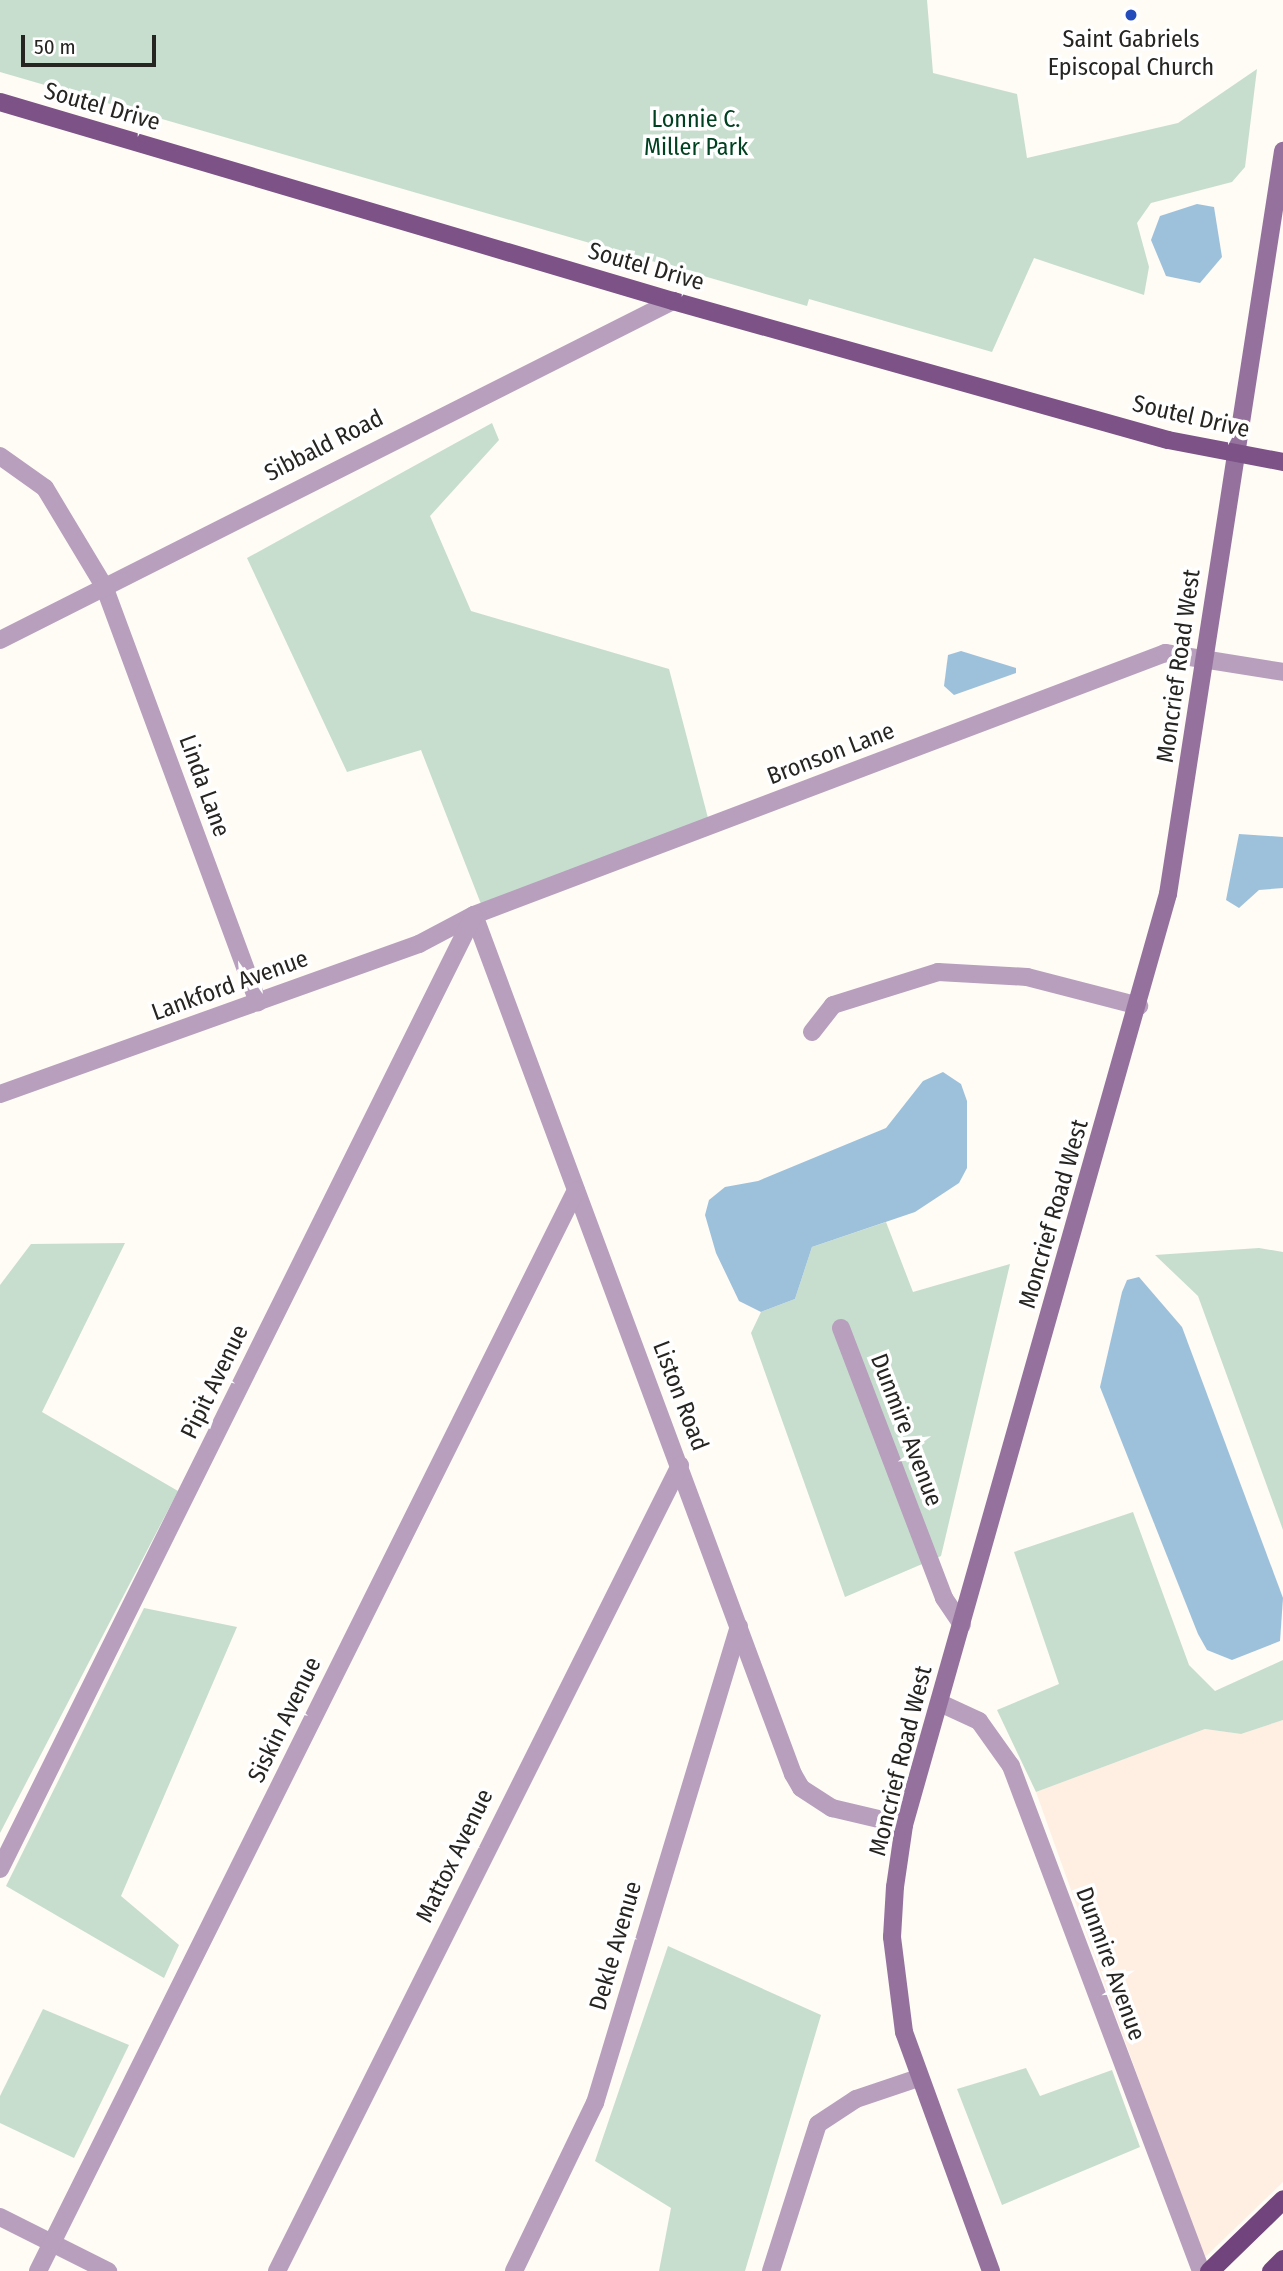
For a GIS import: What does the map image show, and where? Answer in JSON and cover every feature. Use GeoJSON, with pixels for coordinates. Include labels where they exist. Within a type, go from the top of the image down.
{"type":"FeatureCollection","features":[{"type":"Feature","properties":{"kind":"highway"},"geometry":{"type":"LineString","coordinates":[[1209,2271],[1283,2199]]}},
{"type":"Feature","properties":{"kind":"highway"},"geometry":{"type":"LineString","coordinates":[[1271,2271],[1283,2259]]}},
{"type":"Feature","properties":{"kind":"main road","name":"Soutel Drive"},"geometry":{"type":"LineString","coordinates":[[0,102],[673,301],[1234,453],[1283,462]]}},
{"type":"Feature","properties":{"kind":"main road","name":"Moncrief Road West"},"geometry":{"type":"LineString","coordinates":[[991,2271],[918,2078],[904,2032],[892,1937],[904,1825],[1139,1006],[1168,894],[1207,659],[1234,453],[1283,151]]}},
{"type":"Feature","properties":{"kind":"street","name":"Sibbald Road"},"geometry":{"type":"LineString","coordinates":[[0,640],[673,301]]}},
{"type":"Feature","properties":{"kind":"street","name":"Linda Lane"},"geometry":{"type":"LineString","coordinates":[[0,456],[46,488],[104,586],[258,1002]]}},
{"type":"Feature","properties":{"kind":"street","name":"Bronson Lane"},"geometry":{"type":"LineString","coordinates":[[474,915],[1165,653],[1283,672]]}},
{"type":"Feature","properties":{"kind":"street","name":"Lankford Avenue"},"geometry":{"type":"LineString","coordinates":[[0,1094],[419,944],[474,915]]}},
{"type":"Feature","properties":{"kind":"street","name":"Liston Road"},"geometry":{"type":"LineString","coordinates":[[474,915],[801,1788],[832,1808],[904,1825]]}},
{"type":"Feature","properties":{"kind":"street","name":"Pipit Avenue"},"geometry":{"type":"LineString","coordinates":[[0,1869],[474,915]]}},
{"type":"Feature","properties":{"kind":"street"},"geometry":{"type":"LineString","coordinates":[[812,1032],[833,1005],[938,972],[1027,977],[1139,1006]]}},
{"type":"Feature","properties":{"kind":"street","name":"Siskin Avenue"},"geometry":{"type":"LineString","coordinates":[[38,2271],[576,1190]]}},
{"type":"Feature","properties":{"kind":"street","name":"Dunmire Avenue"},"geometry":{"type":"LineString","coordinates":[[841,1328],[944,1598],[962,1625]]}},
{"type":"Feature","properties":{"kind":"street","name":"Mattox Avenue"},"geometry":{"type":"LineString","coordinates":[[277,2271],[680,1465]]}},
{"type":"Feature","properties":{"kind":"street","name":"Dekle Avenue"},"geometry":{"type":"LineString","coordinates":[[514,2271],[595,2103],[739,1626]]}},
{"type":"Feature","properties":{"kind":"street","name":"Dunmire Avenue"},"geometry":{"type":"LineString","coordinates":[[940,1703],[979,1721],[1011,1766],[1201,2271]]}},
{"type":"Feature","properties":{"kind":"street"},"geometry":{"type":"LineString","coordinates":[[771,2271],[818,2124],[856,2099],[918,2078]]}},
{"type":"Feature","properties":{"kind":"street"},"geometry":{"type":"LineString","coordinates":[[0,2217],[108,2271]]}},
{"type":"Feature","properties":{"kind":"shaded area"},"geometry":{"type":"Polygon","coordinates":[[[1283,1720],[1283,2182],[1203,2259],[1036,1792],[1205,1729],[1241,1734],[1283,1720]]]}},
{"type":"Feature","properties":{"kind":"green space","name":"Lonnie C. Miller Park"},"geometry":{"type":"Polygon","coordinates":[[[0,0],[927,0],[933,73],[1017,94],[1027,158],[1178,123],[1257,69],[1245,167],[1232,182],[1151,203],[1137,223],[1149,267],[1144,295],[1034,258],[992,352],[809,299],[807,306],[0,72],[0,0]]]}},
{"type":"Feature","properties":{"kind":"green space"},"geometry":{"type":"Polygon","coordinates":[[[492,423],[499,440],[430,516],[471,611],[669,669],[708,818],[481,904],[421,750],[347,772],[247,558],[492,423]]]}},
{"type":"Feature","properties":{"kind":"green space"},"geometry":{"type":"Polygon","coordinates":[[[886,1222],[913,1292],[1010,1264],[941,1556],[845,1597],[751,1333],[761,1312],[795,1299],[812,1247],[886,1222]]]}},
{"type":"Feature","properties":{"kind":"green space"},"geometry":{"type":"Polygon","coordinates":[[[125,1243],[42,1412],[178,1491],[0,1833],[0,1285],[31,1244],[125,1243]]]}},
{"type":"Feature","properties":{"kind":"green space"},"geometry":{"type":"Polygon","coordinates":[[[1259,1248],[1283,1252],[1283,1530],[1198,1296],[1155,1255],[1259,1248]]]}},
{"type":"Feature","properties":{"kind":"green space"},"geometry":{"type":"Polygon","coordinates":[[[1133,1512],[1189,1665],[1215,1691],[1283,1660],[1283,1720],[1241,1734],[1205,1729],[1036,1792],[997,1710],[1059,1684],[1014,1552],[1133,1512]]]}},
{"type":"Feature","properties":{"kind":"green space"},"geometry":{"type":"Polygon","coordinates":[[[144,1608],[237,1627],[121,1896],[179,1945],[164,1978],[6,1886],[144,1608]]]}},
{"type":"Feature","properties":{"kind":"green space"},"geometry":{"type":"Polygon","coordinates":[[[668,1946],[821,2015],[745,2271],[659,2271],[671,2208],[595,2161],[668,1946]]]}},
{"type":"Feature","properties":{"kind":"green space"},"geometry":{"type":"Polygon","coordinates":[[[43,2009],[129,2045],[74,2158],[0,2123],[0,2096],[43,2009]]]}},
{"type":"Feature","properties":{"kind":"green space"},"geometry":{"type":"Polygon","coordinates":[[[1026,2068],[1040,2096],[1112,2070],[1140,2147],[1002,2205],[957,2089],[1026,2068]]]}},
{"type":"Feature","properties":{"kind":"water"},"geometry":{"type":"Polygon","coordinates":[[[1197,204],[1214,207],[1222,257],[1200,283],[1166,276],[1151,240],[1160,216],[1197,204]]]}},
{"type":"Feature","properties":{"kind":"water"},"geometry":{"type":"Polygon","coordinates":[[[961,651],[1016,668],[1016,673],[954,695],[944,686],[948,655],[961,651]]]}},
{"type":"Feature","properties":{"kind":"water"},"geometry":{"type":"Polygon","coordinates":[[[1239,834],[1283,837],[1283,888],[1259,890],[1239,908],[1226,900],[1239,834]]]}},
{"type":"Feature","properties":{"kind":"water"},"geometry":{"type":"Polygon","coordinates":[[[943,1072],[961,1084],[967,1101],[967,1168],[959,1183],[915,1212],[812,1247],[795,1299],[761,1312],[739,1301],[716,1253],[705,1215],[709,1200],[725,1187],[758,1181],[886,1128],[923,1081],[943,1072]]]}},
{"type":"Feature","properties":{"kind":"water"},"geometry":{"type":"Polygon","coordinates":[[[1139,1277],[1182,1327],[1283,1598],[1280,1641],[1232,1660],[1207,1650],[1198,1634],[1100,1387],[1122,1292],[1127,1280],[1139,1277]]]}},
{"type":"Feature","properties":{"kind":"place","name":"Saint Gabriels Episcopal Church"},"geometry":{"type":"Point","coordinates":[1131,15]}}]}
